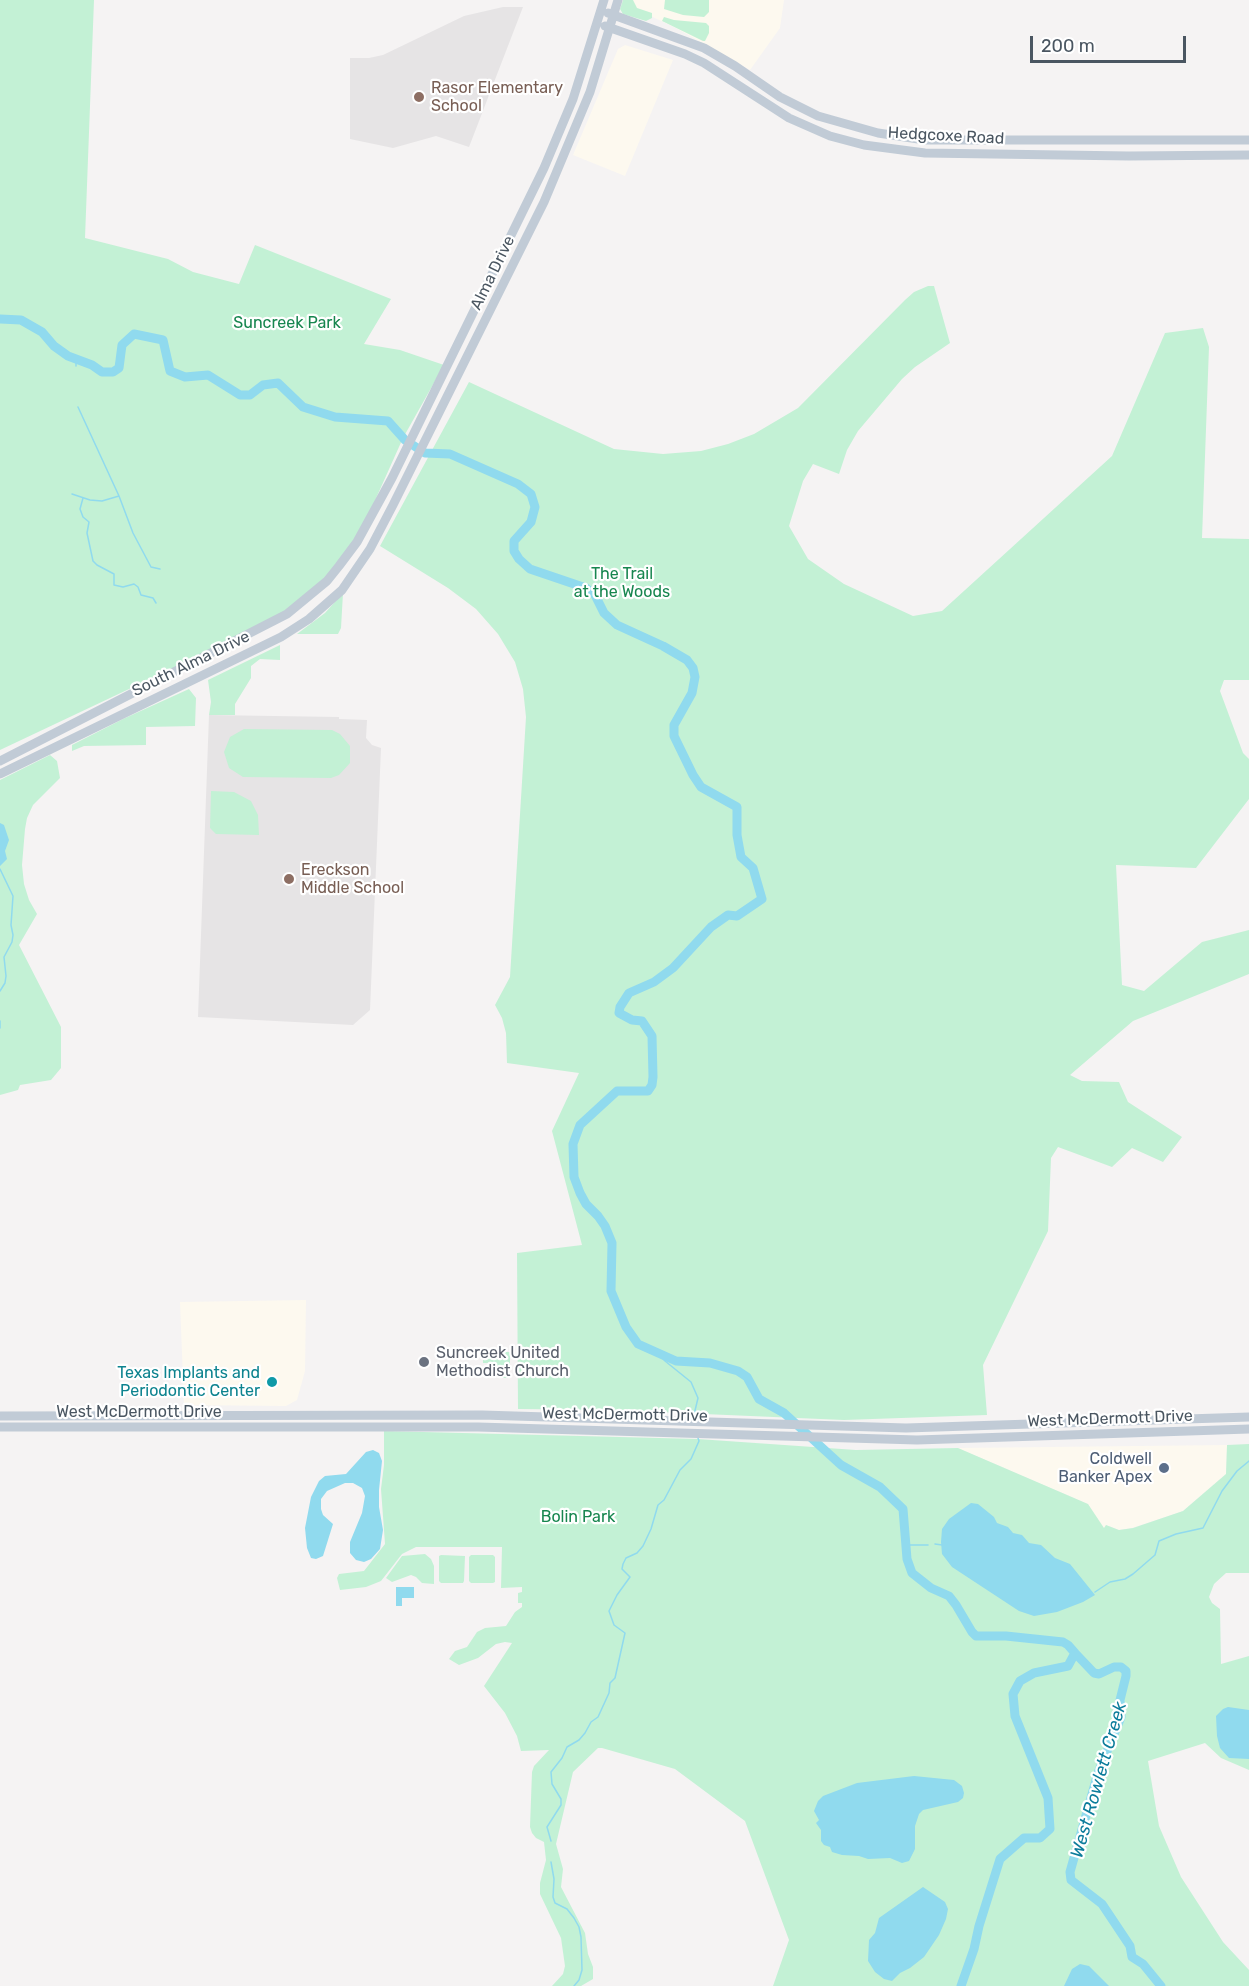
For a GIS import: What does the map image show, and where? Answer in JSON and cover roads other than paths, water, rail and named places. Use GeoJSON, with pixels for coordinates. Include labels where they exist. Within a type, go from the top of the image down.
{"type":"FeatureCollection","features":[{"type":"Feature","properties":{"kind":"main road","name":"Alma Drive"},"geometry":{"type":"LineString","coordinates":[[357,543],[392,478],[530,198],[566,118],[604,0]]}},
{"type":"Feature","properties":{"kind":"main road","name":"Alma Drive"},"geometry":{"type":"LineString","coordinates":[[369,549],[462,371],[544,202],[590,92],[618,0]]}},
{"type":"Feature","properties":{"kind":"main road","name":"Hedgcoxe Road"},"geometry":{"type":"LineString","coordinates":[[601,11],[704,48],[804,110],[849,126],[908,139],[1249,140]]}},
{"type":"Feature","properties":{"kind":"main road","name":"Hedgcoxe Road"},"geometry":{"type":"LineString","coordinates":[[598,23],[669,46],[698,60],[770,108],[812,130],[883,149],[925,153],[1249,155]]}},
{"type":"Feature","properties":{"kind":"main road"},"geometry":{"type":"LineString","coordinates":[[698,60],[704,48]]}},
{"type":"Feature","properties":{"kind":"main road"},"geometry":{"type":"LineString","coordinates":[[566,118],[577,123]]}},
{"type":"Feature","properties":{"kind":"main road","name":"South Alma Drive"},"geometry":{"type":"LineString","coordinates":[[0,761],[287,614],[327,581],[357,543]]}},
{"type":"Feature","properties":{"kind":"main road","name":"South Alma Drive"},"geometry":{"type":"LineString","coordinates":[[0,774],[282,637],[309,619],[342,590],[369,549]]}},
{"type":"Feature","properties":{"kind":"main road"},"geometry":{"type":"LineString","coordinates":[[175,1415],[177,1427]]}},
{"type":"Feature","properties":{"kind":"main road","name":"West McDermott Drive"},"geometry":{"type":"LineString","coordinates":[[0,1416],[482,1415],[674,1427]]}},
{"type":"Feature","properties":{"kind":"main road","name":"West McDermott Drive"},"geometry":{"type":"LineString","coordinates":[[0,1427],[712,1428],[766,1425],[922,1428],[1249,1417]]}},
{"type":"Feature","properties":{"kind":"main road"},"geometry":{"type":"LineString","coordinates":[[1104,1423],[1104,1435]]}},
{"type":"Feature","properties":{"kind":"main road","name":"West McDermott Drive"},"geometry":{"type":"LineString","coordinates":[[712,1428],[775,1435],[917,1440],[1249,1429]]}},
{"type":"Feature","properties":{"kind":"water"},"geometry":{"type":"Polygon","coordinates":[[[0,823],[4,825],[9,840],[5,851],[7,859],[0,866],[0,823]]]}},
{"type":"Feature","properties":{"kind":"water"},"geometry":{"type":"Polygon","coordinates":[[[373,1450],[379,1453],[382,1461],[379,1507],[383,1530],[380,1549],[371,1559],[364,1562],[356,1560],[350,1553],[350,1542],[362,1513],[365,1496],[362,1488],[353,1483],[345,1483],[327,1491],[321,1499],[323,1515],[333,1524],[323,1556],[316,1559],[311,1558],[307,1548],[305,1528],[311,1497],[319,1481],[325,1476],[346,1474],[366,1452],[373,1450]]]}},
{"type":"Feature","properties":{"kind":"water"},"geometry":{"type":"Polygon","coordinates":[[[971,1503],[978,1504],[994,1517],[997,1523],[1008,1527],[1013,1533],[1022,1535],[1029,1543],[1041,1545],[1055,1558],[1070,1564],[1095,1595],[1057,1612],[1034,1616],[1019,1611],[952,1567],[942,1554],[942,1529],[949,1519],[971,1503]]]}},
{"type":"Feature","properties":{"kind":"water"},"geometry":{"type":"Polygon","coordinates":[[[396,1587],[414,1587],[414,1598],[402,1598],[402,1606],[396,1606],[396,1587]]]}},
{"type":"Feature","properties":{"kind":"water"},"geometry":{"type":"Polygon","coordinates":[[[1228,1707],[1249,1710],[1249,1759],[1229,1758],[1220,1748],[1216,1716],[1228,1707]]]}},
{"type":"Feature","properties":{"kind":"water"},"geometry":{"type":"Polygon","coordinates":[[[914,1776],[954,1780],[962,1786],[964,1793],[963,1798],[958,1802],[923,1810],[919,1814],[915,1826],[915,1849],[909,1861],[902,1863],[890,1858],[868,1859],[842,1855],[832,1852],[830,1847],[821,1841],[821,1830],[816,1823],[819,1820],[814,1811],[823,1796],[857,1783],[914,1776]]]}},
{"type":"Feature","properties":{"kind":"water"},"geometry":{"type":"Polygon","coordinates":[[[923,1887],[945,1902],[948,1909],[946,1919],[939,1935],[924,1957],[892,1981],[884,1979],[875,1972],[868,1961],[869,1940],[875,1933],[879,1918],[923,1887]]]}},
{"type":"Feature","properties":{"kind":"water"},"geometry":{"type":"Polygon","coordinates":[[[1080,1964],[1089,1966],[1109,1986],[1064,1986],[1072,1969],[1080,1964]]]}},
{"type":"Feature","properties":{"kind":"waterway"},"geometry":{"type":"LineString","coordinates":[[0,319],[21,320],[42,332],[54,346],[68,356],[92,365],[102,372],[113,372],[119,368],[122,345],[134,334],[163,340],[170,371],[185,377],[208,375],[240,395],[250,395],[263,385],[278,383],[303,407],[335,417],[388,421],[405,440],[425,453],[450,454],[518,484],[531,494],[535,507],[531,522],[514,541],[514,551],[519,559],[530,569],[586,588],[595,595],[604,613],[617,625],[663,646],[687,660],[693,668],[695,677],[692,693],[674,725],[674,736],[701,787],[737,807],[737,835],[741,857],[753,868],[762,899],[737,916],[728,915],[711,927],[673,968],[654,982],[629,993],[619,1013],[632,1020],[642,1021],[652,1036],[652,1085],[648,1091],[617,1091],[580,1125],[573,1144],[574,1177],[586,1204],[605,1226],[612,1243],[611,1291],[626,1327],[638,1344],[676,1361],[710,1363],[738,1371],[747,1377],[759,1399],[784,1413],[841,1465],[880,1487],[903,1509],[907,1559],[912,1573],[931,1588],[949,1596],[976,1636],[1006,1636],[1063,1642],[1075,1653],[1068,1666],[1034,1673],[1020,1681],[1013,1694],[1015,1716],[1048,1798],[1050,1829],[1040,1838],[1024,1838],[1000,1859],[961,1986]]}},
{"type":"Feature","properties":{"kind":"waterway"},"geometry":{"type":"LineString","coordinates":[[76,359],[76,366]]}},
{"type":"Feature","properties":{"kind":"waterway"},"geometry":{"type":"LineString","coordinates":[[78,407],[119,496],[133,533],[151,567],[160,569]]}},
{"type":"Feature","properties":{"kind":"waterway"},"geometry":{"type":"LineString","coordinates":[[72,494],[102,501],[119,496]]}},
{"type":"Feature","properties":{"kind":"waterway"},"geometry":{"type":"LineString","coordinates":[[83,498],[80,509],[83,517],[89,522],[87,533],[93,561],[114,574],[114,585],[123,587],[134,584],[141,595],[153,598],[156,603]]}},
{"type":"Feature","properties":{"kind":"waterway"},"geometry":{"type":"LineString","coordinates":[[0,869],[13,896],[11,925],[13,935],[4,957],[6,976],[0,991]]}},
{"type":"Feature","properties":{"kind":"waterway"},"geometry":{"type":"LineString","coordinates":[[0,1021],[0,1028]]}},
{"type":"Feature","properties":{"kind":"waterway"},"geometry":{"type":"LineString","coordinates":[[657,1352],[691,1382],[698,1398],[693,1419]]}},
{"type":"Feature","properties":{"kind":"waterway"},"geometry":{"type":"LineString","coordinates":[[551,1841],[547,1827],[561,1805],[561,1799],[552,1784],[551,1772],[567,1747],[579,1740],[591,1722],[598,1717],[609,1693],[610,1683],[615,1678],[625,1633],[614,1625],[609,1611],[630,1577],[622,1569],[623,1564],[626,1558],[637,1553],[643,1546],[658,1505],[664,1500],[680,1470],[691,1459],[699,1441],[698,1438]]}},
{"type":"Feature","properties":{"kind":"waterway"},"geometry":{"type":"LineString","coordinates":[[1095,1592],[1110,1582],[1125,1579],[1133,1574],[1155,1555],[1159,1541],[1176,1534],[1203,1528],[1222,1491],[1237,1471],[1249,1461]]}},
{"type":"Feature","properties":{"kind":"waterway"},"geometry":{"type":"LineString","coordinates":[[935,1544],[942,1545]]}},
{"type":"Feature","properties":{"kind":"waterway"},"geometry":{"type":"LineString","coordinates":[[906,1545],[928,1545]]}},
{"type":"Feature","properties":{"kind":"waterway","name":"West Rowlett Creek"},"geometry":{"type":"LineString","coordinates":[[1075,1653],[1094,1673],[1099,1674],[1114,1667],[1121,1667],[1126,1671],[1126,1676],[1120,1700],[1121,1717],[1098,1773],[1070,1872],[1071,1880],[1102,1904],[1130,1946],[1132,1957],[1143,1964],[1161,1986]]}},
{"type":"Feature","properties":{"kind":"waterway"},"geometry":{"type":"LineString","coordinates":[[551,1862],[555,1903],[567,1909],[574,1918],[581,1937],[582,1970],[574,1986]]}},
{"type":"Feature","properties":{"kind":"place","name":"Rasor Elementary School"},"geometry":{"type":"Point","coordinates":[419,97]}},
{"type":"Feature","properties":{"kind":"place","name":"Ereckson Middle School"},"geometry":{"type":"Point","coordinates":[289,879]}},
{"type":"Feature","properties":{"kind":"place","name":"Suncreek United Methodist Church"},"geometry":{"type":"Point","coordinates":[424,1362]}},
{"type":"Feature","properties":{"kind":"place","name":"Texas Implants and Periodontic Center"},"geometry":{"type":"Point","coordinates":[272,1382]}},
{"type":"Feature","properties":{"kind":"place","name":"Coldwell Banker Apex"},"geometry":{"type":"Point","coordinates":[1164,1468]}},
{"type":"Feature","properties":{"kind":"park label","name":"Suncreek Park"},"geometry":{"type":"Point","coordinates":[287,323]}},
{"type":"Feature","properties":{"kind":"park label","name":"The Trail at the Woods"},"geometry":{"type":"Point","coordinates":[622,583]}},
{"type":"Feature","properties":{"kind":"park label","name":"Bolin Park"},"geometry":{"type":"Point","coordinates":[578,1517]}}]}
